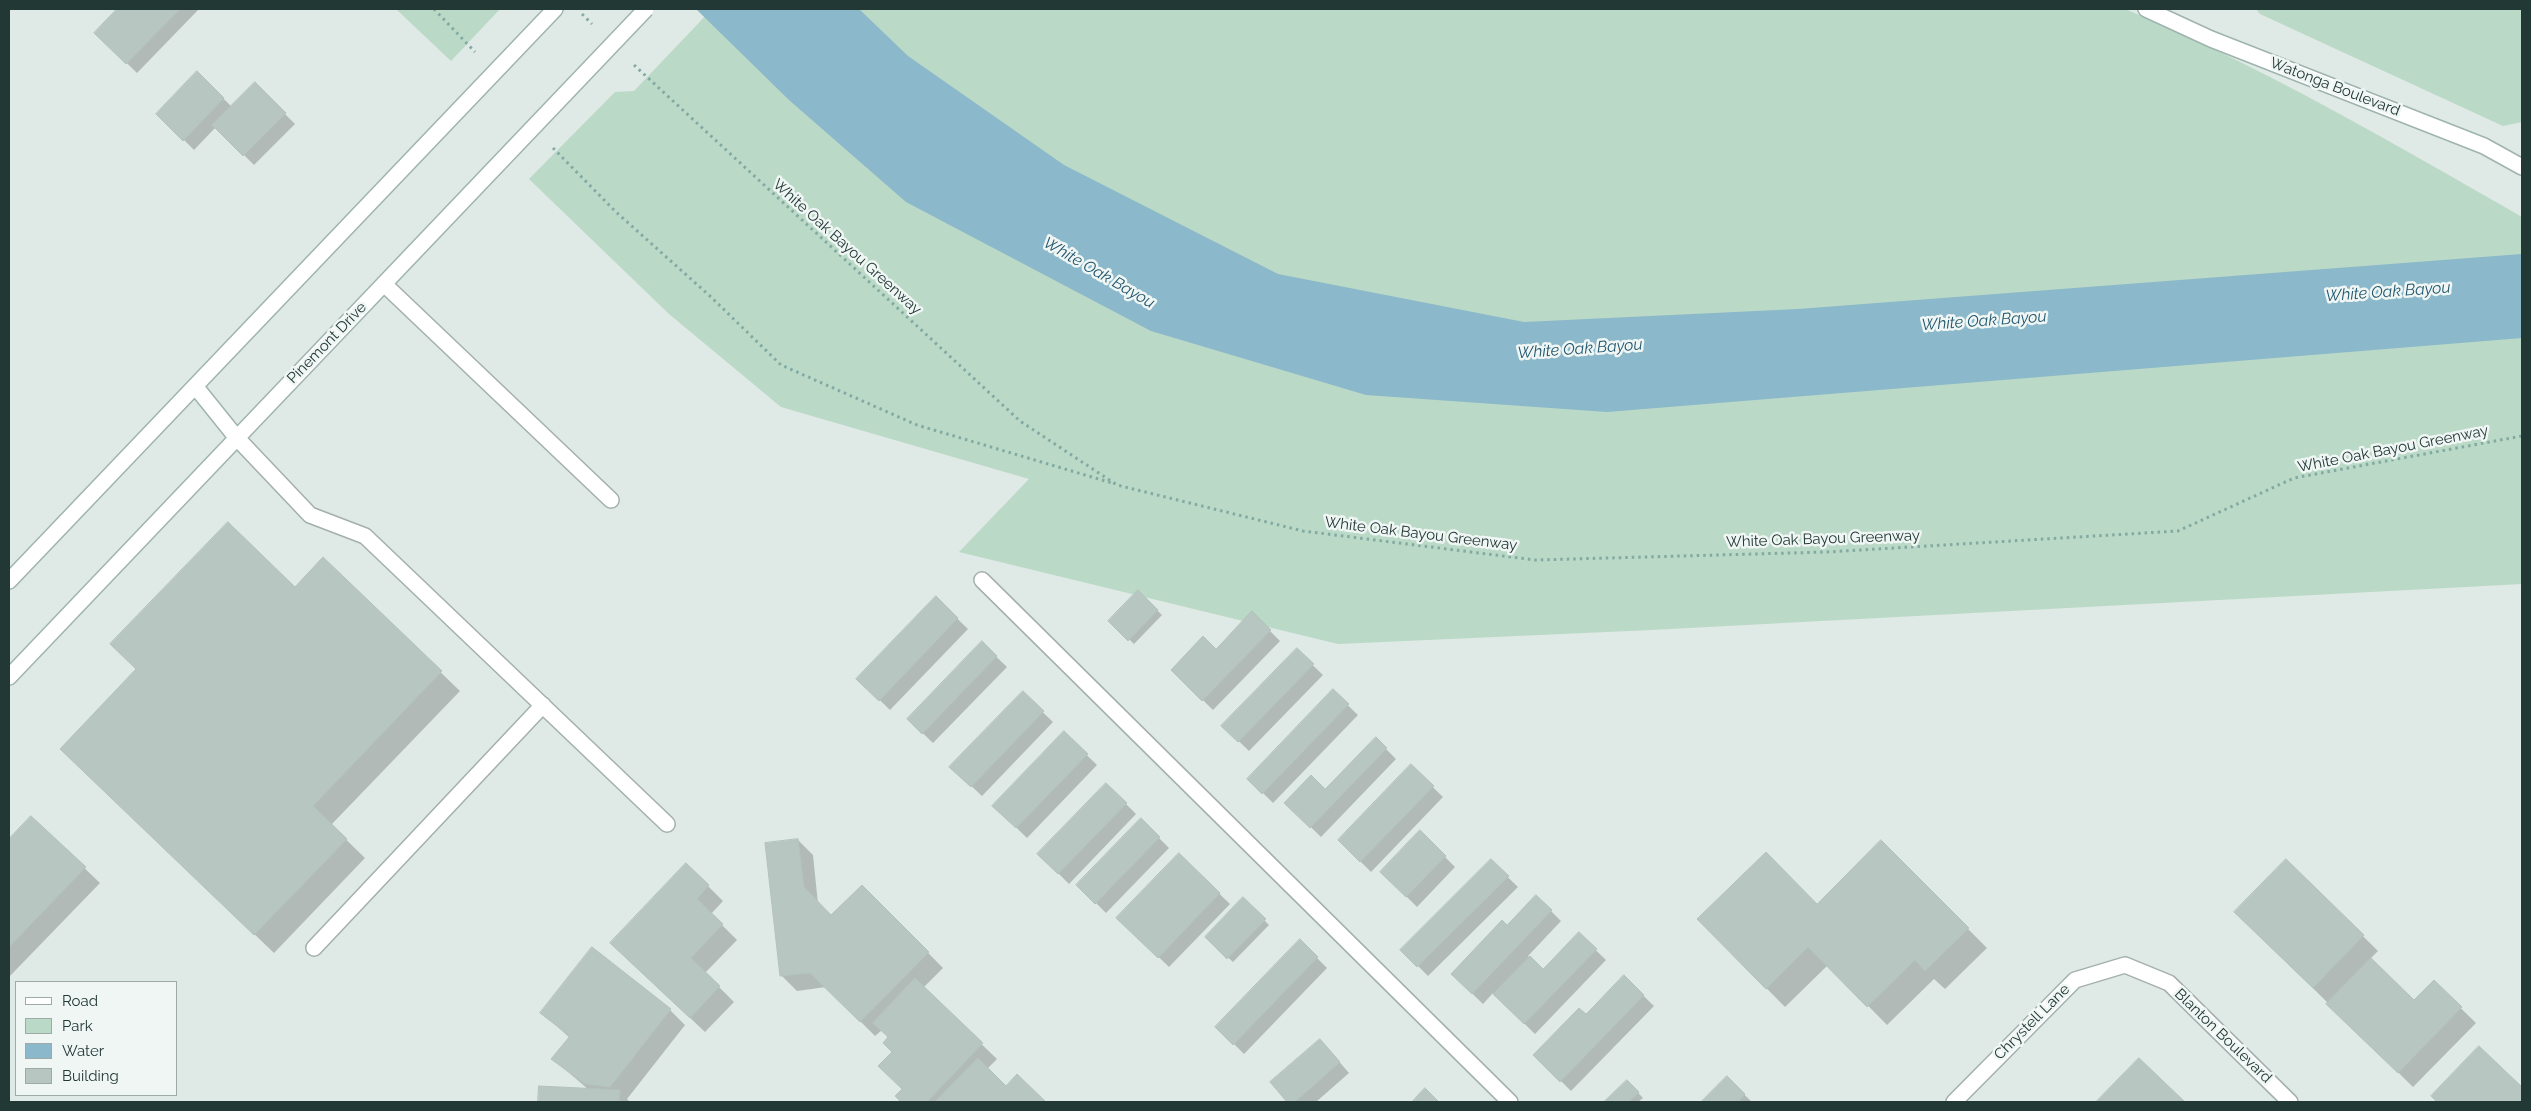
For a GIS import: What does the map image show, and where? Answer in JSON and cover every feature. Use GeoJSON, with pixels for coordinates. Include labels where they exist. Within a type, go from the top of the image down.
{"type":"FeatureCollection","features":[{"type":"Feature","properties":{"kind":"main road"},"geometry":{"type":"LineString","coordinates":[[9,581],[555,9]]}},
{"type":"Feature","properties":{"kind":"main road","name":"Pinemont Drive"},"geometry":{"type":"LineString","coordinates":[[9,677],[646,9]]}},
{"type":"Feature","properties":{"kind":"main road","name":"Watonga Boulevard"},"geometry":{"type":"LineString","coordinates":[[2146,9],[2211,39],[2484,146],[2522,167]]}},
{"type":"Feature","properties":{"kind":"main road"},"geometry":{"type":"LineString","coordinates":[[384,284],[611,500]]}},
{"type":"Feature","properties":{"kind":"main road"},"geometry":{"type":"LineString","coordinates":[[195,386],[236,437],[310,515],[364,536],[667,824]]}},
{"type":"Feature","properties":{"kind":"main road"},"geometry":{"type":"LineString","coordinates":[[982,580],[1510,1102]]}},
{"type":"Feature","properties":{"kind":"main road"},"geometry":{"type":"LineString","coordinates":[[314,948],[543,705]]}},
{"type":"Feature","properties":{"kind":"main road","name":"Chrystell Lane"},"geometry":{"type":"LineString","coordinates":[[1954,1102],[2074,980],[2125,965]]}},
{"type":"Feature","properties":{"kind":"main road","name":"Blanton Boulevard"},"geometry":{"type":"LineString","coordinates":[[2125,965],[2169,983],[2290,1102]]}},
{"type":"Feature","properties":{"kind":"path"},"geometry":{"type":"LineString","coordinates":[[434,9],[470,47]]}},
{"type":"Feature","properties":{"kind":"path"},"geometry":{"type":"LineString","coordinates":[[576,9],[597,29]]}},
{"type":"Feature","properties":{"kind":"path","name":"White Oak Bayou Greenway"},"geometry":{"type":"LineString","coordinates":[[632,63],[1020,421],[1117,485]]}},
{"type":"Feature","properties":{"kind":"path","name":"White Oak Bayou Greenway"},"geometry":{"type":"LineString","coordinates":[[548,143],[616,212],[711,297],[781,365],[917,425],[1117,485],[1303,531],[1535,560],[1818,552],[2178,531],[2294,478],[2522,436]]}},
{"type":"Feature","properties":{"kind":"green space"},"geometry":{"type":"Polygon","coordinates":[[[396,9],[500,9],[451,61],[396,9]]]}},
{"type":"Feature","properties":{"kind":"green space"},"geometry":{"type":"Polygon","coordinates":[[[712,9],[2125,9],[2227,56],[2327,107],[2522,217],[2522,584],[1651,630],[1338,644],[959,552],[1029,479],[781,407],[669,314],[529,179],[615,92],[634,91],[712,9]]]}},
{"type":"Feature","properties":{"kind":"green space"},"geometry":{"type":"Polygon","coordinates":[[[2256,9],[2522,9],[2522,122],[2503,126],[2260,14],[2256,9]]]}},
{"type":"Feature","properties":{"kind":"water","name":"White Oak Bayou"},"geometry":{"type":"Polygon","coordinates":[[[696,9],[859,9],[908,56],[1064,165],[1278,274],[1524,322],[1798,309],[2522,254],[2522,338],[1607,412],[1366,395],[1151,331],[906,202],[789,100],[696,9]]]}},
{"type":"Feature","properties":{"kind":"building"},"geometry":{"type":"Polygon","coordinates":[[[117,9],[180,9],[126,64],[94,33],[117,9]]]}},
{"type":"Feature","properties":{"kind":"building"},"geometry":{"type":"Polygon","coordinates":[[[197,71],[224,98],[183,141],[156,114],[197,71]]]}},
{"type":"Feature","properties":{"kind":"building"},"geometry":{"type":"Polygon","coordinates":[[[255,82],[286,113],[243,156],[212,125],[255,82]]]}},
{"type":"Feature","properties":{"kind":"building"},"geometry":{"type":"Polygon","coordinates":[[[228,522],[295,587],[323,557],[442,671],[313,806],[347,839],[254,935],[60,749],[136,669],[110,644],[228,522]]]}},
{"type":"Feature","properties":{"kind":"building"},"geometry":{"type":"Polygon","coordinates":[[[1138,590],[1158,610],[1128,641],[1108,621],[1138,590]]]}},
{"type":"Feature","properties":{"kind":"building"},"geometry":{"type":"Polygon","coordinates":[[[936,596],[958,618],[879,701],[856,679],[936,596]]]}},
{"type":"Feature","properties":{"kind":"building"},"geometry":{"type":"Polygon","coordinates":[[[1252,611],[1271,630],[1202,701],[1171,670],[1203,636],[1216,649],[1252,611]]]}},
{"type":"Feature","properties":{"kind":"building"},"geometry":{"type":"Polygon","coordinates":[[[982,641],[997,656],[922,734],[907,719],[982,641]]]}},
{"type":"Feature","properties":{"kind":"building"},"geometry":{"type":"Polygon","coordinates":[[[1297,648],[1314,664],[1238,742],[1221,726],[1297,648]]]}},
{"type":"Feature","properties":{"kind":"building"},"geometry":{"type":"Polygon","coordinates":[[[1333,689],[1349,704],[1262,794],[1247,779],[1333,689]]]}},
{"type":"Feature","properties":{"kind":"building"},"geometry":{"type":"Polygon","coordinates":[[[1023,691],[1044,711],[971,787],[949,767],[1023,691]]]}},
{"type":"Feature","properties":{"kind":"building"},"geometry":{"type":"Polygon","coordinates":[[[1064,731],[1088,754],[1016,828],[992,806],[1064,731]]]}},
{"type":"Feature","properties":{"kind":"building"},"geometry":{"type":"Polygon","coordinates":[[[1376,737],[1387,748],[1310,828],[1284,803],[1311,775],[1325,789],[1376,737]]]}},
{"type":"Feature","properties":{"kind":"building"},"geometry":{"type":"Polygon","coordinates":[[[1411,764],[1434,786],[1360,862],[1338,840],[1411,764]]]}},
{"type":"Feature","properties":{"kind":"building"},"geometry":{"type":"Polygon","coordinates":[[[1106,783],[1127,803],[1058,874],[1037,854],[1106,783]]]}},
{"type":"Feature","properties":{"kind":"building"},"geometry":{"type":"Polygon","coordinates":[[[31,816],[86,867],[9,947],[9,839],[31,816]]]}},
{"type":"Feature","properties":{"kind":"building"},"geometry":{"type":"Polygon","coordinates":[[[1141,818],[1160,837],[1095,904],[1076,885],[1141,818]]]}},
{"type":"Feature","properties":{"kind":"building"},"geometry":{"type":"Polygon","coordinates":[[[1420,830],[1446,856],[1406,897],[1380,872],[1420,830]]]}},
{"type":"Feature","properties":{"kind":"building"},"geometry":{"type":"Polygon","coordinates":[[[798,839],[804,887],[831,915],[862,885],[929,952],[860,1022],[810,973],[780,976],[765,843],[798,839]]]}},
{"type":"Feature","properties":{"kind":"building"},"geometry":{"type":"Polygon","coordinates":[[[1881,840],[1969,928],[1925,971],[1915,960],[1867,1007],[1808,947],[1766,989],[1697,919],[1766,852],[1817,904],[1881,840]]]}},
{"type":"Feature","properties":{"kind":"building"},"geometry":{"type":"Polygon","coordinates":[[[1179,853],[1220,893],[1158,958],[1116,918],[1179,853]]]}},
{"type":"Feature","properties":{"kind":"building"},"geometry":{"type":"Polygon","coordinates":[[[1491,859],[1509,876],[1417,967],[1400,950],[1491,859]]]}},
{"type":"Feature","properties":{"kind":"building"},"geometry":{"type":"Polygon","coordinates":[[[2286,859],[2364,935],[2313,988],[2234,912],[2286,859]]]}},
{"type":"Feature","properties":{"kind":"building"},"geometry":{"type":"Polygon","coordinates":[[[686,863],[709,885],[697,899],[723,924],[691,958],[720,986],[690,1018],[610,943],[686,863]]]}},
{"type":"Feature","properties":{"kind":"building"},"geometry":{"type":"Polygon","coordinates":[[[1536,895],[1552,910],[1472,994],[1451,974],[1502,920],[1507,925],[1536,895]]]}},
{"type":"Feature","properties":{"kind":"building"},"geometry":{"type":"Polygon","coordinates":[[[1243,897],[1266,919],[1227,959],[1205,937],[1243,897]]]}},
{"type":"Feature","properties":{"kind":"building"},"geometry":{"type":"Polygon","coordinates":[[[1579,932],[1597,949],[1524,1024],[1493,994],[1530,956],[1543,969],[1579,932]]]}},
{"type":"Feature","properties":{"kind":"building"},"geometry":{"type":"Polygon","coordinates":[[[1300,939],[1318,957],[1233,1045],[1215,1027],[1300,939]]]}},
{"type":"Feature","properties":{"kind":"building"},"geometry":{"type":"Polygon","coordinates":[[[592,947],[671,1009],[610,1087],[585,1084],[551,1059],[570,1036],[540,1013],[592,947]]]}},
{"type":"Feature","properties":{"kind":"building"},"geometry":{"type":"Polygon","coordinates":[[[2371,958],[2414,1000],[2434,980],[2462,1007],[2398,1073],[2326,1004],[2371,958]]]}},
{"type":"Feature","properties":{"kind":"building"},"geometry":{"type":"Polygon","coordinates":[[[1624,975],[1644,995],[1560,1082],[1533,1055],[1579,1008],[1586,1014],[1624,975]]]}},
{"type":"Feature","properties":{"kind":"building"},"geometry":{"type":"Polygon","coordinates":[[[915,978],[983,1043],[927,1102],[901,1102],[895,1096],[902,1089],[878,1066],[892,1052],[883,1043],[888,1037],[873,1023],[915,978]]]}},
{"type":"Feature","properties":{"kind":"building"},"geometry":{"type":"Polygon","coordinates":[[[1320,1039],[1340,1062],[1295,1102],[1287,1102],[1270,1082],[1320,1039]]]}},
{"type":"Feature","properties":{"kind":"building"},"geometry":{"type":"Polygon","coordinates":[[[2479,1046],[2522,1087],[2522,1102],[2437,1102],[2431,1096],[2479,1046]]]}},
{"type":"Feature","properties":{"kind":"building"},"geometry":{"type":"Polygon","coordinates":[[[978,1058],[1006,1086],[1017,1074],[1046,1102],[935,1102],[978,1058]]]}},
{"type":"Feature","properties":{"kind":"building"},"geometry":{"type":"Polygon","coordinates":[[[2139,1058],[2185,1102],[2096,1102],[2139,1058]]]}},
{"type":"Feature","properties":{"kind":"building"},"geometry":{"type":"Polygon","coordinates":[[[1727,1076],[1745,1094],[1738,1102],[1701,1102],[1727,1076]]]}},
{"type":"Feature","properties":{"kind":"building"},"geometry":{"type":"Polygon","coordinates":[[[1627,1080],[1639,1092],[1629,1102],[1604,1102],[1627,1080]]]}},
{"type":"Feature","properties":{"kind":"building"},"geometry":{"type":"Polygon","coordinates":[[[539,1086],[620,1090],[619,1102],[538,1102],[539,1086]]]}},
{"type":"Feature","properties":{"kind":"building"},"geometry":{"type":"Polygon","coordinates":[[[1425,1088],[1439,1102],[1412,1102],[1425,1088]]]}}]}
